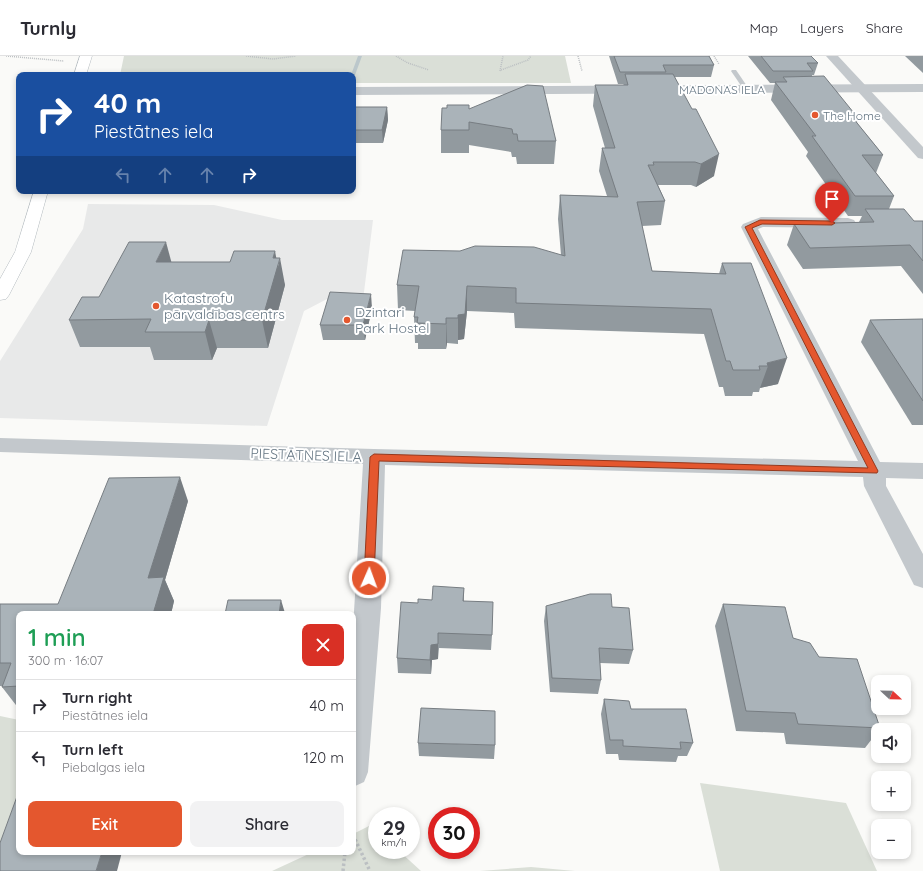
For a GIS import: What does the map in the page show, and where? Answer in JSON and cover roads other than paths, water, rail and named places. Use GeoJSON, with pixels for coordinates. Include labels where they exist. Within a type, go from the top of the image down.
{"type":"FeatureCollection","features":[{"type":"Feature","properties":{"kind":"main road"},"geometry":{"type":"LineString","coordinates":[[81,72],[86,56]]}},
{"type":"Feature","properties":{"kind":"main road"},"geometry":{"type":"LineString","coordinates":[[0,295],[22,252],[40,194]]}},
{"type":"Feature","properties":{"kind":"street"},"geometry":{"type":"LineString","coordinates":[[832,56],[923,155]]}},
{"type":"Feature","properties":{"kind":"street","name":"MADONAS IELA"},"geometry":{"type":"LineString","coordinates":[[356,91],[923,88]]}},
{"type":"Feature","properties":{"kind":"street"},"geometry":{"type":"LineString","coordinates":[[862,223],[760,222],[748,227],[874,471],[876,486],[923,578]]}},
{"type":"Feature","properties":{"kind":"street","name":"PIESTĀTNES IELA"},"geometry":{"type":"LineString","coordinates":[[0,445],[374,457],[874,471],[923,471]]}},
{"type":"Feature","properties":{"kind":"street"},"geometry":{"type":"LineString","coordinates":[[356,739],[368,608],[374,457]]}},
{"type":"Feature","properties":{"kind":"lane"},"geometry":{"type":"LineString","coordinates":[[734,71],[746,89]]}},
{"type":"Feature","properties":{"kind":"waterway"},"geometry":{"type":"LineString","coordinates":[[354,72],[360,56]]}},
{"type":"Feature","properties":{"kind":"place","name":"The Home"},"geometry":{"type":"Point","coordinates":[815,115]}},
{"type":"Feature","properties":{"kind":"place","name":"Katastrofu pārvaldības centrs"},"geometry":{"type":"Point","coordinates":[156,306]}},
{"type":"Feature","properties":{"kind":"place","name":"Dzintari Park Hostel"},"geometry":{"type":"Point","coordinates":[347,320]}}]}
